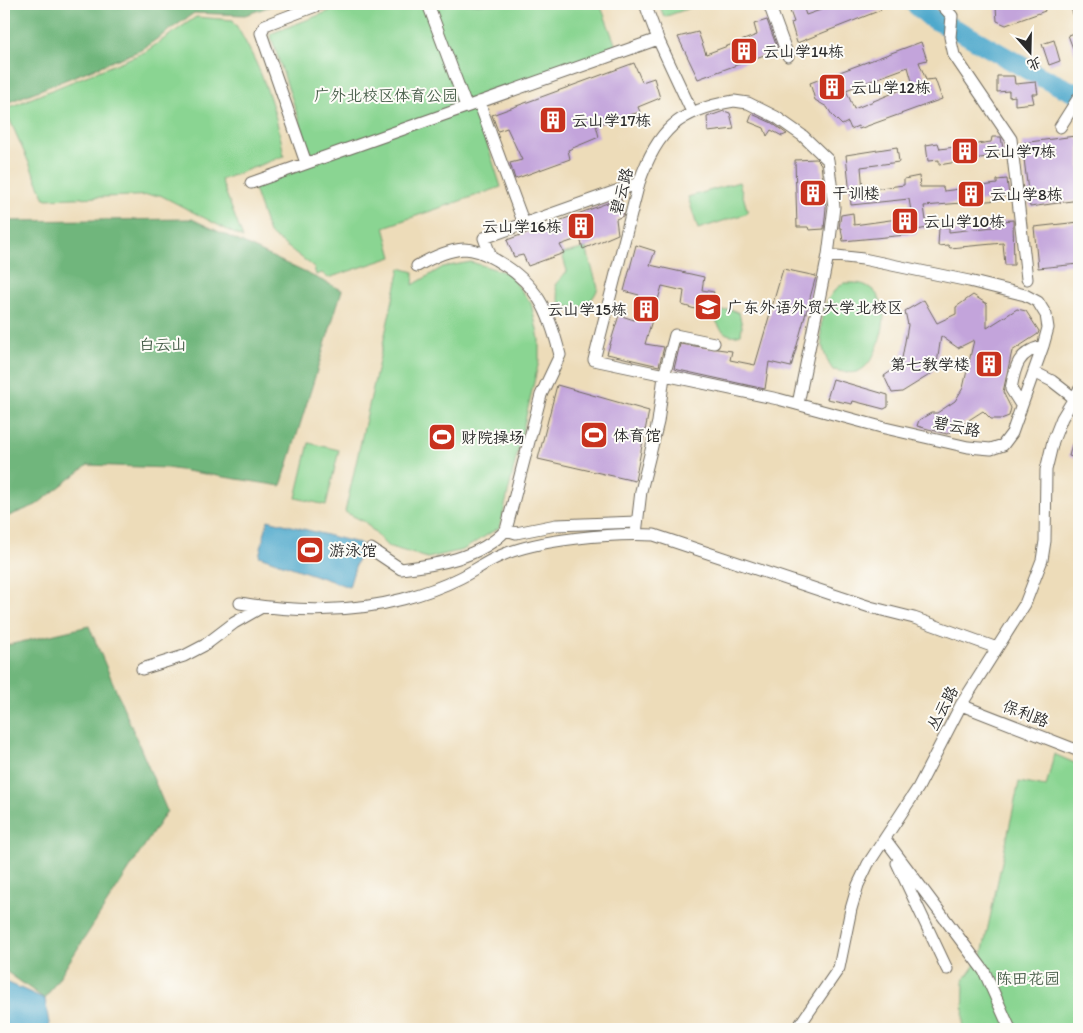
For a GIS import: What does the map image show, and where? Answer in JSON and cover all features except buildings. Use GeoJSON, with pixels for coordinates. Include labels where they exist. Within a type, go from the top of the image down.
{"type":"FeatureCollection","features":[{"type":"Feature","properties":{"kind":"street"},"geometry":{"type":"LineString","coordinates":[[306,163],[261,33],[265,25],[321,4]]}},
{"type":"Feature","properties":{"kind":"street"},"geometry":{"type":"LineString","coordinates":[[428,4],[466,106]]}},
{"type":"Feature","properties":{"kind":"street"},"geometry":{"type":"LineString","coordinates":[[645,4],[658,38],[692,112]]}},
{"type":"Feature","properties":{"kind":"street"},"geometry":{"type":"LineString","coordinates":[[769,4],[788,56]]}},
{"type":"Feature","properties":{"kind":"street"},"geometry":{"type":"LineString","coordinates":[[941,4],[952,16],[950,37],[954,55],[1011,139],[1028,279]]}},
{"type":"Feature","properties":{"kind":"street"},"geometry":{"type":"LineString","coordinates":[[1076,4],[1079,13]]}},
{"type":"Feature","properties":{"kind":"street"},"geometry":{"type":"LineString","coordinates":[[251,182],[658,38]]}},
{"type":"Feature","properties":{"kind":"street","name":"碧云路"},"geometry":{"type":"LineString","coordinates":[[734,100],[748,103],[776,117],[803,136],[828,160],[834,207],[828,255],[916,270],[1025,295],[1038,302],[1046,315],[1048,328],[1012,433],[1002,445],[991,450],[885,428],[798,404],[594,360],[639,183],[649,154],[667,130],[692,112],[705,106],[734,100]]}},
{"type":"Feature","properties":{"kind":"street"},"geometry":{"type":"LineString","coordinates":[[1060,127],[1077,101]]}},
{"type":"Feature","properties":{"kind":"street"},"geometry":{"type":"LineString","coordinates":[[479,102],[524,224]]}},
{"type":"Feature","properties":{"kind":"street"},"geometry":{"type":"LineString","coordinates":[[491,257],[484,238],[639,183]]}},
{"type":"Feature","properties":{"kind":"street"},"geometry":{"type":"LineString","coordinates":[[371,550],[400,569],[423,566],[478,550],[506,530],[542,395],[560,355],[548,312],[538,295],[519,274],[491,257],[477,251],[463,249],[435,256],[416,266]]}},
{"type":"Feature","properties":{"kind":"street"},"geometry":{"type":"LineString","coordinates":[[798,404],[828,255]]}},
{"type":"Feature","properties":{"kind":"street"},"geometry":{"type":"LineString","coordinates":[[637,528],[641,491],[658,422],[664,376],[675,335],[714,343]]}},
{"type":"Feature","properties":{"kind":"street"},"geometry":{"type":"LineString","coordinates":[[1021,406],[1011,389],[1020,358],[1029,349],[1043,346]]}},
{"type":"Feature","properties":{"kind":"street"},"geometry":{"type":"LineString","coordinates":[[1034,372],[1077,394]]}},
{"type":"Feature","properties":{"kind":"street","name":"丛云路"},"geometry":{"type":"LineString","coordinates":[[796,1029],[839,968],[858,885],[868,864],[885,839],[896,818],[918,788],[961,705],[1025,604],[1042,560],[1045,541],[1046,470],[1053,440],[1062,418],[1077,394]]}},
{"type":"Feature","properties":{"kind":"street"},"geometry":{"type":"LineString","coordinates":[[506,530],[516,533],[556,526],[637,528],[870,607],[914,618],[997,648]]}},
{"type":"Feature","properties":{"kind":"street"},"geometry":{"type":"LineString","coordinates":[[240,603],[262,607],[334,610],[375,605],[431,590],[460,578],[501,555],[536,546],[622,534],[637,528]]}},
{"type":"Feature","properties":{"kind":"street"},"geometry":{"type":"LineString","coordinates":[[142,669],[184,656],[205,645],[234,623],[262,607]]}},
{"type":"Feature","properties":{"kind":"street","name":"保利路"},"geometry":{"type":"LineString","coordinates":[[961,705],[1079,751]]}},
{"type":"Feature","properties":{"kind":"street"},"geometry":{"type":"LineString","coordinates":[[885,839],[947,969]]}},
{"type":"Feature","properties":{"kind":"street"},"geometry":{"type":"LineString","coordinates":[[885,839],[984,971],[996,994],[1010,1029]]}},
{"type":"Feature","properties":{"kind":"green space"},"geometry":{"type":"Polygon","coordinates":[[[4,4],[277,4],[245,15],[194,13],[141,50],[4,104],[4,4]]]}},
{"type":"Feature","properties":{"kind":"green space","name":"广外北校区体育公园"},"geometry":{"type":"Polygon","coordinates":[[[348,4],[600,4],[616,46],[476,109],[501,187],[384,227],[392,257],[328,278],[322,273],[316,275],[314,267],[269,233],[254,189],[311,155],[270,34],[348,4]]]}},
{"type":"Feature","properties":{"kind":"green space"},"geometry":{"type":"Polygon","coordinates":[[[659,4],[701,4],[664,17],[659,4]]]}},
{"type":"Feature","properties":{"kind":"green space"},"geometry":{"type":"Polygon","coordinates":[[[196,17],[233,20],[259,69],[271,102],[280,137],[284,156],[221,180],[243,238],[160,195],[45,199],[5,109],[145,52],[196,17]]]}},
{"type":"Feature","properties":{"kind":"green space"},"geometry":{"type":"Polygon","coordinates":[[[739,182],[748,213],[698,229],[688,197],[739,182]]]}},
{"type":"Feature","properties":{"kind":"green space","name":"白云山"},"geometry":{"type":"Polygon","coordinates":[[[192,219],[342,290],[281,486],[167,468],[88,465],[36,505],[4,518],[4,221],[192,219]]]}},
{"type":"Feature","properties":{"kind":"green space"},"geometry":{"type":"Polygon","coordinates":[[[586,248],[598,288],[592,299],[583,306],[566,306],[560,303],[555,285],[567,271],[562,254],[586,248]]]}},
{"type":"Feature","properties":{"kind":"green space","name":"财院操场"},"geometry":{"type":"Polygon","coordinates":[[[471,262],[508,273],[531,303],[539,339],[539,361],[500,527],[463,550],[428,558],[387,546],[365,522],[345,512],[400,268],[414,272],[413,285],[443,267],[471,262]]]}},
{"type":"Feature","properties":{"kind":"green space"},"geometry":{"type":"Polygon","coordinates":[[[844,283],[861,284],[873,290],[882,304],[884,312],[882,331],[873,357],[862,369],[853,373],[833,370],[823,349],[821,336],[823,311],[835,290],[844,283]]]}},
{"type":"Feature","properties":{"kind":"green space"},"geometry":{"type":"Polygon","coordinates":[[[730,309],[739,313],[742,326],[741,334],[732,335],[724,332],[717,322],[715,317],[719,312],[730,309]]]}},
{"type":"Feature","properties":{"kind":"green space"},"geometry":{"type":"Polygon","coordinates":[[[309,443],[339,450],[326,505],[296,498],[309,443]]]}},
{"type":"Feature","properties":{"kind":"green space"},"geometry":{"type":"Polygon","coordinates":[[[89,626],[167,811],[45,999],[4,970],[4,646],[89,626]]]}},
{"type":"Feature","properties":{"kind":"green space","name":"陈田花园"},"geometry":{"type":"Polygon","coordinates":[[[1054,754],[1079,765],[1079,1029],[963,1029],[964,980],[982,955],[1019,782],[1046,787],[1054,754]]]}},
{"type":"Feature","properties":{"kind":"water","name":"游泳馆"},"geometry":{"type":"Polygon","coordinates":[[[268,520],[362,544],[349,587],[259,556],[268,520]]]}},
{"type":"Feature","properties":{"kind":"water"},"geometry":{"type":"Polygon","coordinates":[[[4,981],[45,999],[50,1029],[4,1029],[4,981]]]}},
{"type":"Feature","properties":{"kind":"waterway"},"geometry":{"type":"LineString","coordinates":[[915,4],[931,18],[965,34],[1039,76],[1079,95]]}},
{"type":"Feature","properties":{"kind":"place","name":"云山学14栋"},"geometry":{"type":"Point","coordinates":[744,51]}},
{"type":"Feature","properties":{"kind":"place","name":"云山学12栋"},"geometry":{"type":"Point","coordinates":[832,87]}},
{"type":"Feature","properties":{"kind":"place","name":"云山学17栋"},"geometry":{"type":"Point","coordinates":[553,120]}},
{"type":"Feature","properties":{"kind":"place","name":"云山学7栋"},"geometry":{"type":"Point","coordinates":[965,151]}},
{"type":"Feature","properties":{"kind":"place","name":"干训楼"},"geometry":{"type":"Point","coordinates":[813,193]}},
{"type":"Feature","properties":{"kind":"place","name":"云山学8栋"},"geometry":{"type":"Point","coordinates":[971,194]}},
{"type":"Feature","properties":{"kind":"place","name":"云山学10栋"},"geometry":{"type":"Point","coordinates":[905,221]}},
{"type":"Feature","properties":{"kind":"place","name":"云山学16栋"},"geometry":{"type":"Point","coordinates":[581,226]}},
{"type":"Feature","properties":{"kind":"place","name":"广东外语外贸大学北校区"},"geometry":{"type":"Point","coordinates":[708,307]}},
{"type":"Feature","properties":{"kind":"place","name":"云山学15栋"},"geometry":{"type":"Point","coordinates":[646,309]}},
{"type":"Feature","properties":{"kind":"place","name":"第七教学楼"},"geometry":{"type":"Point","coordinates":[989,364]}},
{"type":"Feature","properties":{"kind":"place","name":"体育馆"},"geometry":{"type":"Point","coordinates":[594,435]}},
{"type":"Feature","properties":{"kind":"place","name":"财院操场"},"geometry":{"type":"Point","coordinates":[442,437]}},
{"type":"Feature","properties":{"kind":"place","name":"游泳馆"},"geometry":{"type":"Point","coordinates":[310,550]}}]}
